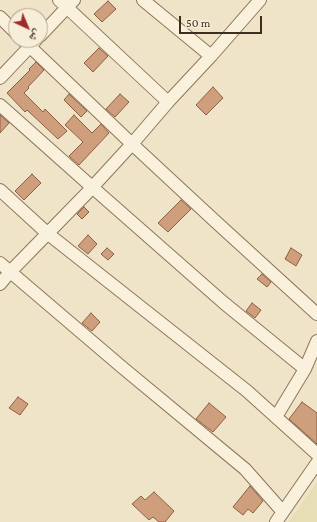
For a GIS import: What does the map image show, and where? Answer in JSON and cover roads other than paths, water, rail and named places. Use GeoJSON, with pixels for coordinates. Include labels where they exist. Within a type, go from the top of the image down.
{"type":"FeatureCollection","features":[{"type":"Feature","properties":{"kind":"street"},"geometry":{"type":"LineString","coordinates":[[143,0],[211,56]]}},
{"type":"Feature","properties":{"kind":"street"},"geometry":{"type":"LineString","coordinates":[[0,284],[132,144],[260,0]]}},
{"type":"Feature","properties":{"kind":"street"},"geometry":{"type":"LineString","coordinates":[[48,26],[67,3],[168,102]]}},
{"type":"Feature","properties":{"kind":"street"},"geometry":{"type":"LineString","coordinates":[[0,17],[8,25]]}},
{"type":"Feature","properties":{"kind":"street"},"geometry":{"type":"LineString","coordinates":[[0,78],[25,48]]}},
{"type":"Feature","properties":{"kind":"street"},"geometry":{"type":"LineString","coordinates":[[36,48],[132,144],[317,314]]}},
{"type":"Feature","properties":{"kind":"street"},"geometry":{"type":"LineString","coordinates":[[0,105],[224,302],[305,369]]}},
{"type":"Feature","properties":{"kind":"street"},"geometry":{"type":"LineString","coordinates":[[0,190],[47,233],[247,391],[317,454]]}},
{"type":"Feature","properties":{"kind":"street"},"geometry":{"type":"LineString","coordinates":[[0,263],[123,368],[245,469],[279,517],[317,463]]}},
{"type":"Feature","properties":{"kind":"street"},"geometry":{"type":"LineString","coordinates":[[276,417],[305,369],[317,341]]}}]}
